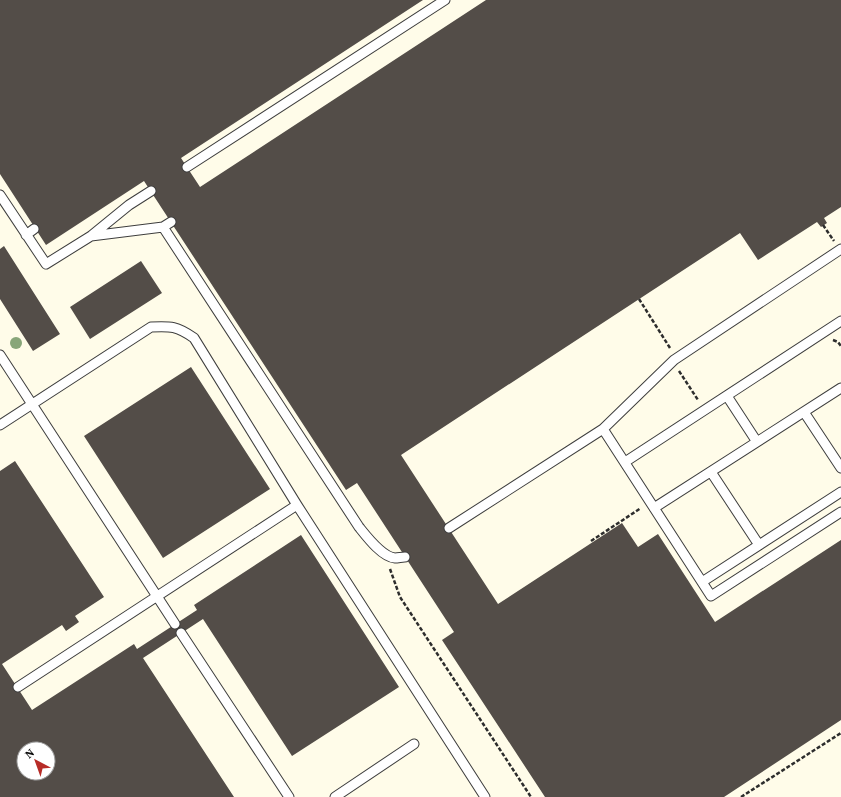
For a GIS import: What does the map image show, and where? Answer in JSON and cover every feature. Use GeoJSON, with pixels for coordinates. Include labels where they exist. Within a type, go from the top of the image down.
{"type":"FeatureCollection","features":[{"type":"Feature","properties":{"kind":"lane"},"geometry":{"type":"LineString","coordinates":[[187,168],[445,0]]}},
{"type":"Feature","properties":{"kind":"lane"},"geometry":{"type":"LineString","coordinates":[[0,195],[46,264],[91,236],[129,205],[151,191]]}},
{"type":"Feature","properties":{"kind":"lane"},"geometry":{"type":"LineString","coordinates":[[91,236],[167,225],[359,527],[370,541],[384,554],[394,558],[405,557]]}},
{"type":"Feature","properties":{"kind":"lane"},"geometry":{"type":"LineString","coordinates":[[29,238],[37,233]]}},
{"type":"Feature","properties":{"kind":"lane"},"geometry":{"type":"LineString","coordinates":[[449,528],[603,429],[674,360],[840,249]]}},
{"type":"Feature","properties":{"kind":"lane"},"geometry":{"type":"LineString","coordinates":[[625,462],[840,322]]}},
{"type":"Feature","properties":{"kind":"lane"},"geometry":{"type":"LineString","coordinates":[[0,425],[151,327],[169,326],[182,329],[194,338],[297,505],[485,797]]}},
{"type":"Feature","properties":{"kind":"lane"},"geometry":{"type":"LineString","coordinates":[[0,355],[176,624]]}},
{"type":"Feature","properties":{"kind":"lane"},"geometry":{"type":"LineString","coordinates":[[652,505],[711,472],[841,388]]}},
{"type":"Feature","properties":{"kind":"lane"},"geometry":{"type":"LineString","coordinates":[[727,396],[757,442]]}},
{"type":"Feature","properties":{"kind":"lane"},"geometry":{"type":"LineString","coordinates":[[804,412],[841,468]]}},
{"type":"Feature","properties":{"kind":"lane"},"geometry":{"type":"LineString","coordinates":[[603,429],[711,596],[841,512]]}},
{"type":"Feature","properties":{"kind":"lane"},"geometry":{"type":"LineString","coordinates":[[711,472],[759,545]]}},
{"type":"Feature","properties":{"kind":"lane"},"geometry":{"type":"LineString","coordinates":[[702,582],[841,492]]}},
{"type":"Feature","properties":{"kind":"lane"},"geometry":{"type":"LineString","coordinates":[[18,687],[297,505]]}},
{"type":"Feature","properties":{"kind":"lane"},"geometry":{"type":"LineString","coordinates":[[181,633],[289,797]]}},
{"type":"Feature","properties":{"kind":"lane"},"geometry":{"type":"LineString","coordinates":[[335,797],[414,744]]}},
{"type":"Feature","properties":{"kind":"path"},"geometry":{"type":"LineString","coordinates":[[823,226],[840,249]]}},
{"type":"Feature","properties":{"kind":"path"},"geometry":{"type":"LineString","coordinates":[[826,341],[832,340],[838,342],[841,346]]}},
{"type":"Feature","properties":{"kind":"path"},"geometry":{"type":"LineString","coordinates":[[591,541],[652,505]]}},
{"type":"Feature","properties":{"kind":"path"},"geometry":{"type":"LineString","coordinates":[[384,554],[400,597],[531,797]]}},
{"type":"Feature","properties":{"kind":"path"},"geometry":{"type":"LineString","coordinates":[[741,797],[841,733]]}},
{"type":"Feature","properties":{"kind":"building"},"geometry":{"type":"Polygon","coordinates":[[[0,0],[423,0],[181,158],[200,187],[486,0],[841,0],[841,207],[824,218],[827,223],[821,227],[817,222],[758,260],[740,233],[401,455],[498,604],[622,523],[638,547],[658,534],[715,622],[841,540],[841,720],[724,797],[545,797],[442,640],[454,632],[357,483],[346,490],[144,181],[46,245],[0,174],[0,0]]]}},
{"type":"Feature","properties":{"kind":"building"},"geometry":{"type":"Polygon","coordinates":[[[4,246],[60,334],[33,351],[0,299],[0,249],[4,246]]]}},
{"type":"Feature","properties":{"kind":"building"},"geometry":{"type":"Polygon","coordinates":[[[141,261],[162,293],[90,339],[70,307],[141,261]]]}},
{"type":"Feature","properties":{"kind":"building"},"geometry":{"type":"Polygon","coordinates":[[[191,367],[270,489],[163,558],[84,436],[191,367]]]}},
{"type":"Feature","properties":{"kind":"building"},"geometry":{"type":"Polygon","coordinates":[[[15,461],[104,597],[75,616],[79,622],[66,631],[62,625],[2,664],[32,710],[134,644],[137,649],[197,610],[194,605],[301,535],[399,687],[292,756],[203,619],[143,658],[234,797],[0,797],[0,471],[15,461]]]}}]}
